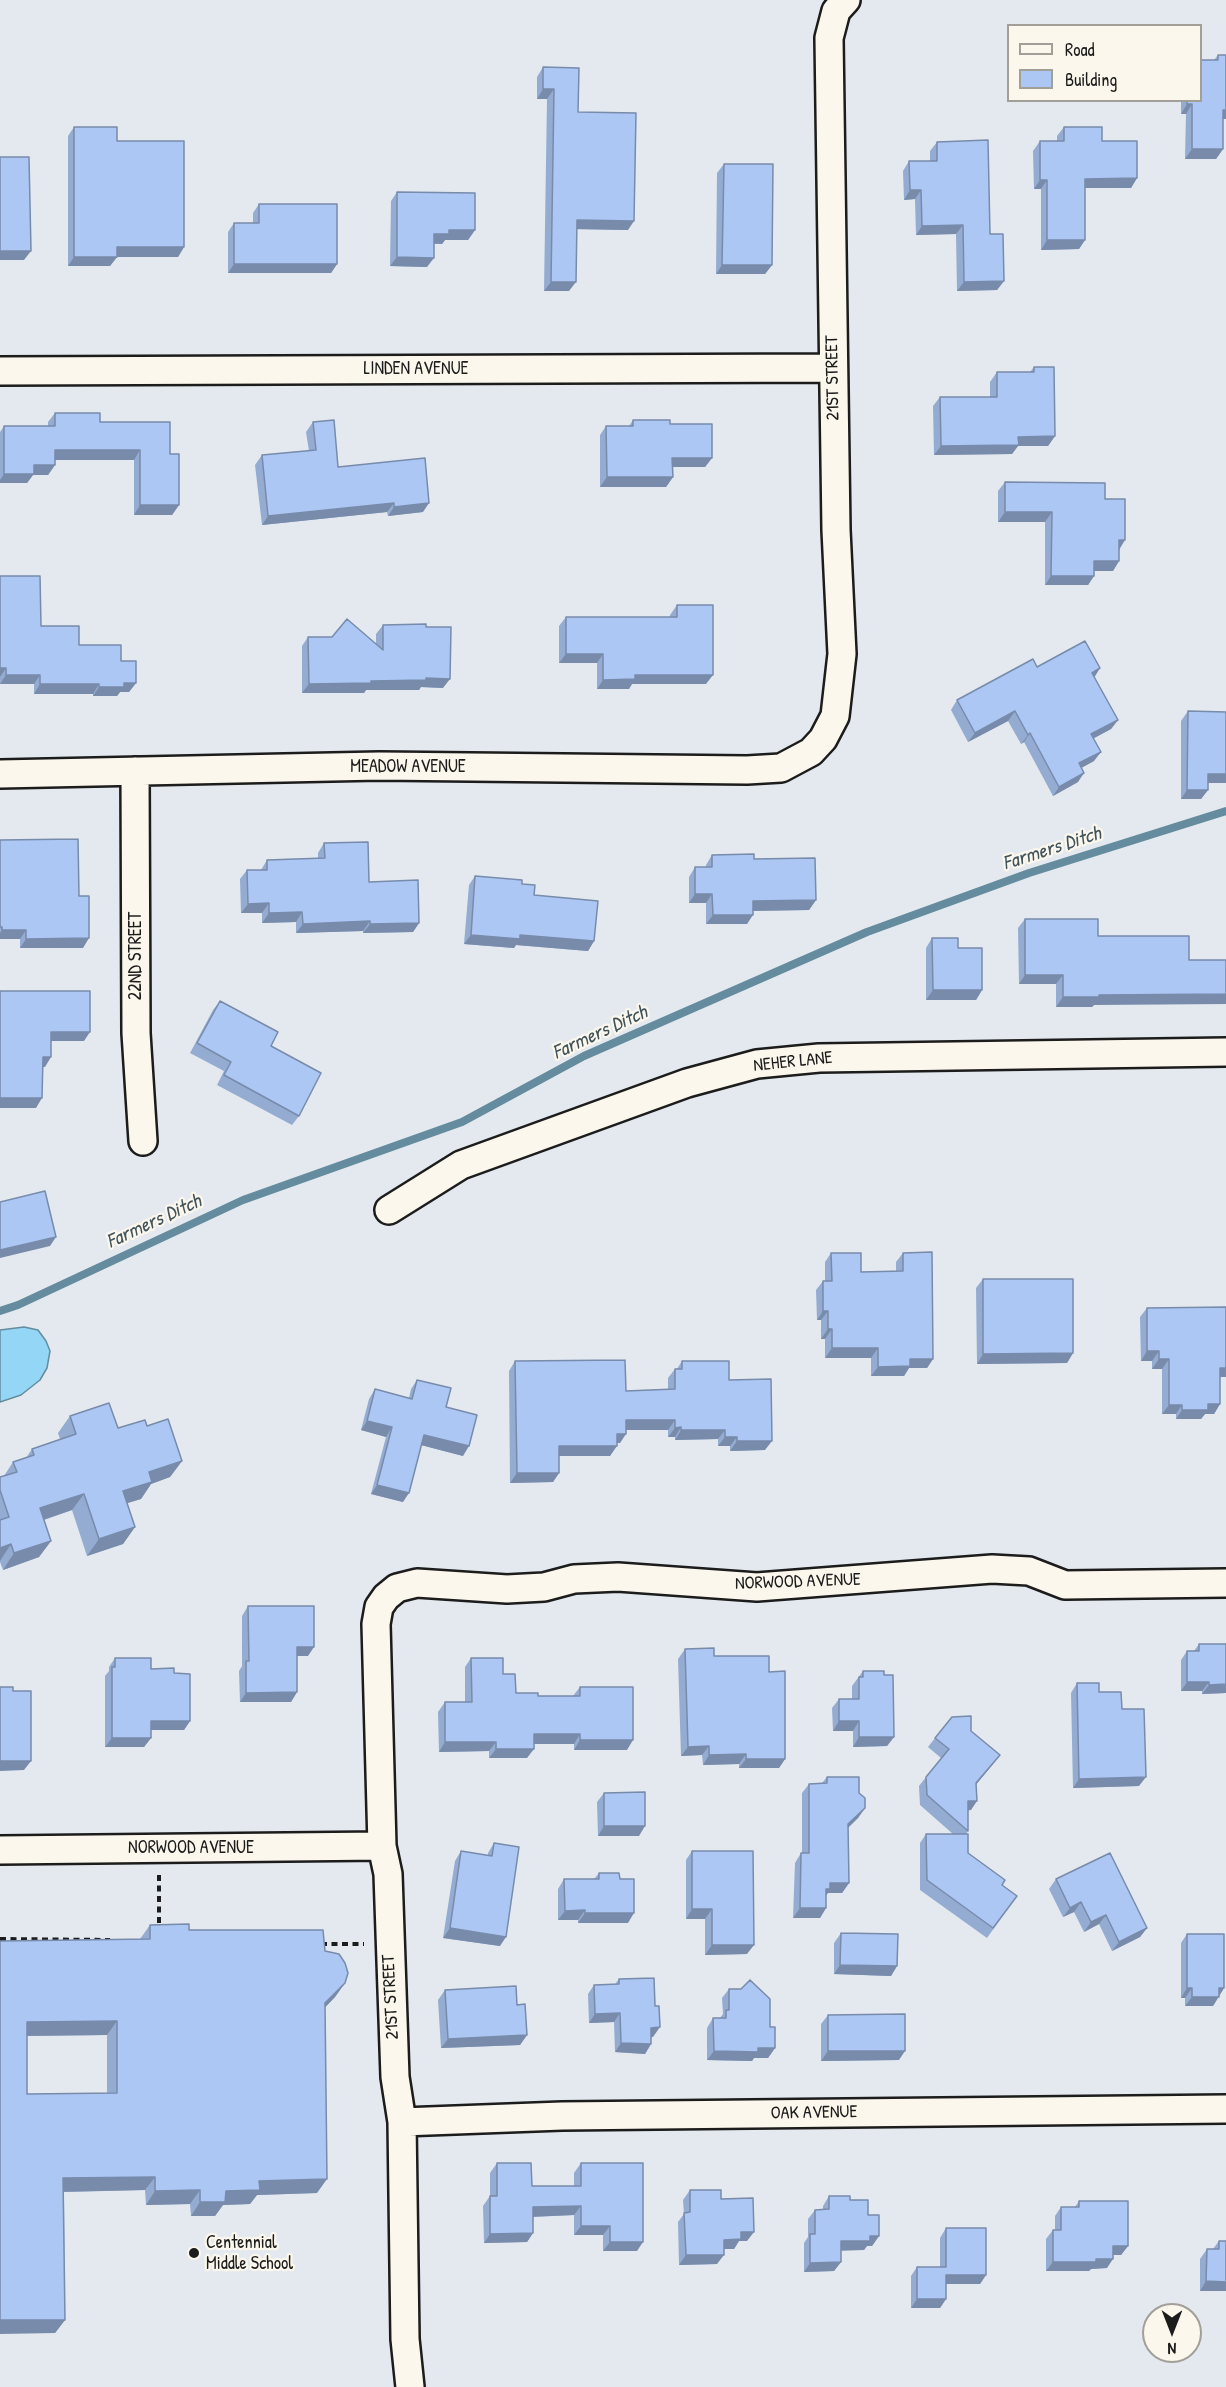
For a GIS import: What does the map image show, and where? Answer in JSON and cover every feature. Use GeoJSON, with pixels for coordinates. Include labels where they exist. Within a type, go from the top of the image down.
{"type":"FeatureCollection","features":[{"type":"Feature","properties":{"kind":"street","name":"21ST STREET"},"geometry":{"type":"LineString","coordinates":[[811,752],[823,739],[835,716],[842,654],[832,368],[829,38],[836,11],[846,0]]}},
{"type":"Feature","properties":{"kind":"street","name":"LINDEN AVENUE"},"geometry":{"type":"LineString","coordinates":[[0,371],[832,368]]}},
{"type":"Feature","properties":{"kind":"street","name":"MEADOW AVENUE"},"geometry":{"type":"LineString","coordinates":[[0,774],[379,766],[747,770],[781,768],[811,752]]}},
{"type":"Feature","properties":{"kind":"street","name":"22ND STREET"},"geometry":{"type":"LineString","coordinates":[[135,771],[136,1033],[143,1141]]}},
{"type":"Feature","properties":{"kind":"street","name":"NEHER LANE"},"geometry":{"type":"LineString","coordinates":[[389,1210],[461,1165],[687,1083],[757,1064],[819,1058],[1226,1052]]}},
{"type":"Feature","properties":{"kind":"street","name":"NORWOOD AVENUE"},"geometry":{"type":"LineString","coordinates":[[379,1607],[397,1588],[417,1583],[507,1589],[544,1587],[574,1579],[618,1577],[757,1587],[992,1569],[1029,1571],[1065,1586],[1226,1583]]}},
{"type":"Feature","properties":{"kind":"street","name":"21ST STREET"},"geometry":{"type":"LineString","coordinates":[[379,1607],[376,1624],[382,1846],[388,1874],[395,2077],[402,2122],[405,2339],[410,2387]]}},
{"type":"Feature","properties":{"kind":"street","name":"NORWOOD AVENUE"},"geometry":{"type":"LineString","coordinates":[[0,1850],[382,1846]]}},
{"type":"Feature","properties":{"kind":"street","name":"OAK AVENUE"},"geometry":{"type":"LineString","coordinates":[[402,2122],[562,2116],[1226,2109]]}},
{"type":"Feature","properties":{"kind":"path"},"geometry":{"type":"LineString","coordinates":[[159,1848],[159,1929]]}},
{"type":"Feature","properties":{"kind":"path"},"geometry":{"type":"LineString","coordinates":[[0,1939],[114,1940]]}},
{"type":"Feature","properties":{"kind":"path"},"geometry":{"type":"LineString","coordinates":[[320,1944],[389,1943]]}},
{"type":"Feature","properties":{"kind":"water"},"geometry":{"type":"Polygon","coordinates":[[[24,1327],[38,1330],[46,1341],[50,1351],[47,1368],[40,1380],[21,1395],[0,1402],[0,1330],[24,1327]]]}},
{"type":"Feature","properties":{"kind":"building"},"geometry":{"type":"Polygon","coordinates":[[[1218,55],[1226,55],[1223,149],[1192,149],[1192,104],[1187,104],[1187,102],[1202,102],[1202,60],[1218,60],[1218,55]]]}},
{"type":"Feature","properties":{"kind":"building"},"geometry":{"type":"Polygon","coordinates":[[[543,67],[579,68],[578,112],[636,113],[634,221],[577,220],[576,282],[551,282],[554,89],[543,89],[543,67]]]}},
{"type":"Feature","properties":{"kind":"building"},"geometry":{"type":"Polygon","coordinates":[[[74,127],[117,127],[117,141],[184,141],[184,247],[117,247],[117,257],[74,257],[74,127]]]}},
{"type":"Feature","properties":{"kind":"building"},"geometry":{"type":"Polygon","coordinates":[[[1064,127],[1102,127],[1102,141],[1137,141],[1137,178],[1085,179],[1085,240],[1047,240],[1047,180],[1040,180],[1040,141],[1064,141],[1064,127]]]}},
{"type":"Feature","properties":{"kind":"building"},"geometry":{"type":"Polygon","coordinates":[[[988,140],[990,234],[1003,234],[1004,281],[964,282],[963,225],[922,226],[921,190],[910,190],[909,161],[937,161],[937,142],[988,140]]]}},
{"type":"Feature","properties":{"kind":"building"},"geometry":{"type":"Polygon","coordinates":[[[0,157],[29,157],[31,251],[0,251],[0,157]]]}},
{"type":"Feature","properties":{"kind":"building"},"geometry":{"type":"Polygon","coordinates":[[[724,164],[773,164],[772,265],[722,265],[724,164]]]}},
{"type":"Feature","properties":{"kind":"building"},"geometry":{"type":"Polygon","coordinates":[[[397,192],[475,193],[475,230],[449,230],[449,234],[434,234],[434,258],[397,257],[397,192]]]}},
{"type":"Feature","properties":{"kind":"building"},"geometry":{"type":"Polygon","coordinates":[[[259,204],[337,204],[337,264],[234,264],[234,223],[259,223],[259,204]]]}},
{"type":"Feature","properties":{"kind":"building"},"geometry":{"type":"Polygon","coordinates":[[[1034,367],[1054,367],[1055,436],[1018,437],[1019,445],[941,446],[940,397],[997,397],[997,372],[1034,372],[1034,367]]]}},
{"type":"Feature","properties":{"kind":"building"},"geometry":{"type":"Polygon","coordinates":[[[55,413],[100,413],[100,422],[170,422],[170,454],[179,454],[179,505],[140,505],[140,450],[55,450],[55,465],[34,465],[34,474],[4,474],[4,426],[55,426],[55,413]]]}},
{"type":"Feature","properties":{"kind":"building"},"geometry":{"type":"Polygon","coordinates":[[[334,420],[338,467],[425,458],[429,503],[394,507],[394,503],[268,516],[262,455],[316,450],[313,422],[334,420]]]}},
{"type":"Feature","properties":{"kind":"building"},"geometry":{"type":"Polygon","coordinates":[[[633,420],[670,420],[670,424],[712,424],[712,458],[672,458],[673,477],[607,477],[606,426],[633,426],[633,420]]]}},
{"type":"Feature","properties":{"kind":"building"},"geometry":{"type":"Polygon","coordinates":[[[1005,482],[1105,483],[1105,499],[1125,499],[1125,540],[1119,540],[1119,561],[1094,561],[1094,576],[1051,576],[1052,512],[1005,512],[1005,482]]]}},
{"type":"Feature","properties":{"kind":"building"},"geometry":{"type":"Polygon","coordinates":[[[0,576],[40,576],[41,626],[79,626],[79,645],[121,645],[121,661],[136,661],[136,683],[124,683],[124,687],[99,687],[99,684],[40,684],[40,675],[6,675],[6,668],[0,668],[0,576]]]}},
{"type":"Feature","properties":{"kind":"building"},"geometry":{"type":"Polygon","coordinates":[[[677,605],[713,605],[713,675],[635,675],[635,679],[603,680],[603,654],[566,654],[566,617],[677,617],[677,605]]]}},
{"type":"Feature","properties":{"kind":"building"},"geometry":{"type":"Polygon","coordinates":[[[347,619],[383,650],[383,625],[426,624],[426,627],[451,627],[450,679],[426,678],[426,680],[371,681],[371,683],[309,684],[308,637],[332,637],[347,619]]]}},
{"type":"Feature","properties":{"kind":"building"},"geometry":{"type":"Polygon","coordinates":[[[1085,641],[1100,668],[1092,673],[1118,720],[1091,734],[1101,752],[1079,763],[1084,773],[1059,787],[1030,733],[1028,735],[1015,711],[975,733],[957,700],[1033,659],[1037,667],[1085,641]]]}},
{"type":"Feature","properties":{"kind":"building"},"geometry":{"type":"Polygon","coordinates":[[[1188,711],[1226,712],[1226,774],[1208,774],[1208,790],[1187,790],[1188,711]]]}},
{"type":"Feature","properties":{"kind":"building"},"geometry":{"type":"Polygon","coordinates":[[[78,839],[79,896],[89,896],[89,938],[26,939],[26,930],[2,930],[0,927],[0,840],[78,839]]]}},
{"type":"Feature","properties":{"kind":"building"},"geometry":{"type":"Polygon","coordinates":[[[368,842],[369,882],[418,880],[419,923],[370,924],[370,921],[303,924],[302,912],[269,913],[269,903],[248,904],[247,870],[267,870],[267,860],[325,858],[324,843],[368,842]]]}},
{"type":"Feature","properties":{"kind":"building"},"geometry":{"type":"Polygon","coordinates":[[[754,854],[754,859],[815,858],[816,900],[753,901],[753,915],[713,915],[712,894],[695,894],[695,867],[712,867],[712,855],[754,854]]]}},
{"type":"Feature","properties":{"kind":"building"},"geometry":{"type":"Polygon","coordinates":[[[475,876],[522,880],[522,884],[535,885],[534,895],[598,901],[594,941],[520,935],[520,939],[471,935],[475,876]]]}},
{"type":"Feature","properties":{"kind":"building"},"geometry":{"type":"Polygon","coordinates":[[[1025,919],[1098,919],[1098,936],[1189,936],[1189,960],[1226,960],[1226,994],[1063,997],[1063,975],[1025,975],[1025,919]]]}},
{"type":"Feature","properties":{"kind":"building"},"geometry":{"type":"Polygon","coordinates":[[[932,938],[958,938],[958,948],[982,948],[982,990],[933,990],[932,938]]]}},
{"type":"Feature","properties":{"kind":"building"},"geometry":{"type":"Polygon","coordinates":[[[0,991],[90,991],[90,1032],[51,1032],[51,1057],[43,1057],[42,1098],[0,1098],[0,991]]]}},
{"type":"Feature","properties":{"kind":"building"},"geometry":{"type":"Polygon","coordinates":[[[220,1001],[278,1032],[271,1046],[321,1073],[299,1116],[224,1075],[231,1062],[197,1043],[220,1001]]]}},
{"type":"Feature","properties":{"kind":"building"},"geometry":{"type":"Polygon","coordinates":[[[45,1191],[56,1237],[0,1250],[0,1202],[45,1191]]]}},
{"type":"Feature","properties":{"kind":"building"},"geometry":{"type":"Polygon","coordinates":[[[932,1252],[933,1359],[910,1359],[910,1366],[878,1367],[878,1348],[832,1348],[832,1329],[828,1329],[828,1311],[823,1311],[823,1281],[832,1281],[831,1253],[861,1253],[861,1272],[903,1271],[903,1253],[932,1252]]]}},
{"type":"Feature","properties":{"kind":"building"},"geometry":{"type":"Polygon","coordinates":[[[983,1279],[1073,1279],[1073,1353],[983,1354],[983,1279]]]}},
{"type":"Feature","properties":{"kind":"building"},"geometry":{"type":"Polygon","coordinates":[[[1226,1307],[1226,1368],[1220,1368],[1220,1404],[1208,1404],[1208,1410],[1182,1410],[1182,1405],[1169,1405],[1169,1359],[1159,1359],[1159,1351],[1147,1351],[1147,1308],[1226,1307]]]}},
{"type":"Feature","properties":{"kind":"building"},"geometry":{"type":"Polygon","coordinates":[[[625,1360],[626,1391],[675,1389],[675,1369],[682,1369],[682,1361],[729,1361],[729,1380],[771,1379],[772,1441],[737,1441],[737,1437],[725,1437],[725,1430],[681,1430],[681,1427],[675,1428],[675,1420],[626,1420],[626,1434],[617,1434],[617,1446],[559,1446],[559,1473],[517,1473],[515,1361],[625,1360]]]}},
{"type":"Feature","properties":{"kind":"building"},"geometry":{"type":"Polygon","coordinates":[[[417,1380],[451,1388],[446,1407],[477,1415],[469,1446],[424,1435],[409,1493],[377,1485],[392,1427],[367,1421],[375,1389],[412,1399],[417,1380]]]}},
{"type":"Feature","properties":{"kind":"building"},"geometry":{"type":"Polygon","coordinates":[[[109,1403],[118,1428],[145,1420],[147,1426],[168,1419],[182,1461],[149,1472],[152,1482],[123,1491],[135,1527],[99,1539],[84,1494],[40,1508],[51,1541],[14,1553],[11,1544],[0,1548],[0,1520],[9,1517],[0,1490],[0,1477],[17,1472],[13,1462],[34,1455],[32,1449],[76,1434],[70,1416],[109,1403]]]}},
{"type":"Feature","properties":{"kind":"building"},"geometry":{"type":"Polygon","coordinates":[[[248,1606],[314,1606],[314,1647],[297,1647],[297,1692],[246,1693],[246,1661],[249,1661],[248,1606]]]}},
{"type":"Feature","properties":{"kind":"building"},"geometry":{"type":"Polygon","coordinates":[[[1199,1644],[1226,1644],[1226,1684],[1209,1685],[1209,1682],[1187,1682],[1187,1651],[1199,1651],[1199,1644]]]}},
{"type":"Feature","properties":{"kind":"building"},"geometry":{"type":"Polygon","coordinates":[[[714,1648],[714,1656],[769,1656],[769,1672],[785,1671],[785,1759],[746,1759],[746,1754],[709,1755],[709,1746],[688,1747],[685,1649],[714,1648]]]}},
{"type":"Feature","properties":{"kind":"building"},"geometry":{"type":"Polygon","coordinates":[[[115,1658],[151,1658],[151,1669],[174,1668],[174,1673],[190,1674],[190,1721],[151,1721],[151,1738],[112,1738],[112,1667],[115,1667],[115,1658]]]}},
{"type":"Feature","properties":{"kind":"building"},"geometry":{"type":"Polygon","coordinates":[[[471,1658],[503,1658],[503,1674],[515,1674],[516,1693],[538,1693],[538,1696],[580,1696],[580,1687],[633,1687],[633,1740],[580,1740],[580,1734],[534,1734],[534,1749],[496,1749],[496,1742],[445,1742],[445,1702],[472,1702],[471,1658]]]}},
{"type":"Feature","properties":{"kind":"building"},"geometry":{"type":"Polygon","coordinates":[[[863,1671],[884,1671],[884,1675],[893,1675],[894,1737],[859,1737],[859,1721],[839,1721],[839,1699],[859,1699],[859,1677],[863,1677],[863,1671]]]}},
{"type":"Feature","properties":{"kind":"building"},"geometry":{"type":"Polygon","coordinates":[[[1077,1683],[1099,1683],[1099,1692],[1121,1692],[1122,1709],[1144,1709],[1146,1777],[1079,1779],[1077,1683]]]}},
{"type":"Feature","properties":{"kind":"building"},"geometry":{"type":"Polygon","coordinates":[[[0,1687],[13,1687],[13,1691],[31,1691],[31,1761],[0,1761],[0,1687]]]}},
{"type":"Feature","properties":{"kind":"building"},"geometry":{"type":"Polygon","coordinates":[[[971,1716],[971,1731],[1000,1755],[976,1783],[977,1801],[968,1801],[968,1831],[927,1795],[926,1777],[949,1749],[935,1738],[952,1717],[971,1716]]]}},
{"type":"Feature","properties":{"kind":"building"},"geometry":{"type":"Polygon","coordinates":[[[827,1777],[859,1777],[859,1793],[865,1798],[865,1808],[848,1824],[849,1883],[830,1883],[830,1889],[826,1889],[826,1908],[800,1908],[801,1853],[809,1853],[809,1784],[827,1783],[827,1777]]]}},
{"type":"Feature","properties":{"kind":"building"},"geometry":{"type":"Polygon","coordinates":[[[645,1792],[645,1826],[604,1826],[604,1793],[645,1792]]]}},
{"type":"Feature","properties":{"kind":"building"},"geometry":{"type":"Polygon","coordinates":[[[926,1834],[968,1834],[968,1853],[1005,1880],[1002,1885],[1017,1896],[993,1928],[927,1880],[926,1834]]]}},
{"type":"Feature","properties":{"kind":"building"},"geometry":{"type":"Polygon","coordinates":[[[494,1843],[519,1847],[506,1937],[450,1928],[461,1851],[492,1856],[494,1843]]]}},
{"type":"Feature","properties":{"kind":"building"},"geometry":{"type":"Polygon","coordinates":[[[692,1851],[753,1851],[754,1945],[712,1945],[712,1909],[692,1909],[692,1851]]]}},
{"type":"Feature","properties":{"kind":"building"},"geometry":{"type":"Polygon","coordinates":[[[1110,1853],[1147,1928],[1119,1942],[1106,1915],[1091,1922],[1081,1902],[1070,1908],[1056,1879],[1110,1853]]]}},
{"type":"Feature","properties":{"kind":"building"},"geometry":{"type":"Polygon","coordinates":[[[599,1873],[619,1873],[620,1879],[634,1879],[634,1913],[565,1911],[564,1879],[599,1879],[599,1873]]]}},
{"type":"Feature","properties":{"kind":"building"},"geometry":{"type":"Polygon","coordinates":[[[189,1924],[189,1930],[323,1930],[325,1951],[339,1954],[348,1973],[345,1983],[325,2003],[327,2179],[259,2181],[260,2190],[226,2191],[225,2202],[200,2202],[200,2190],[155,2191],[155,2177],[63,2178],[65,2320],[0,2320],[0,1941],[150,1939],[150,1925],[189,1924]],[[117,2021],[27,2022],[27,2094],[117,2093],[117,2021]]]}},
{"type":"Feature","properties":{"kind":"building"},"geometry":{"type":"Polygon","coordinates":[[[841,1933],[898,1934],[897,1966],[840,1965],[841,1933]]]}},
{"type":"Feature","properties":{"kind":"building"},"geometry":{"type":"Polygon","coordinates":[[[1187,1934],[1224,1934],[1224,1988],[1219,1988],[1219,1997],[1192,1997],[1192,1988],[1187,1988],[1187,1934]]]}},
{"type":"Feature","properties":{"kind":"building"},"geometry":{"type":"Polygon","coordinates":[[[654,1978],[655,2006],[659,2006],[660,2027],[651,2028],[651,2044],[621,2043],[620,2013],[595,2014],[594,1985],[619,1984],[619,1979],[654,1978]]]}},
{"type":"Feature","properties":{"kind":"building"},"geometry":{"type":"Polygon","coordinates":[[[750,1980],[770,1999],[770,2027],[775,2027],[775,2048],[758,2048],[758,2052],[714,2051],[713,2018],[726,2018],[726,2010],[729,2010],[729,1989],[741,1989],[750,1980]]]}},
{"type":"Feature","properties":{"kind":"building"},"geometry":{"type":"Polygon","coordinates":[[[516,1986],[517,2005],[525,2004],[527,2035],[448,2039],[445,1990],[516,1986]]]}},
{"type":"Feature","properties":{"kind":"building"},"geometry":{"type":"Polygon","coordinates":[[[905,2014],[905,2051],[828,2051],[828,2015],[905,2014]]]}},
{"type":"Feature","properties":{"kind":"building"},"geometry":{"type":"Polygon","coordinates":[[[497,2163],[531,2163],[532,2186],[581,2186],[581,2163],[643,2163],[643,2242],[610,2242],[610,2226],[581,2226],[581,2206],[533,2207],[533,2233],[490,2234],[490,2196],[497,2196],[497,2163]]]}},
{"type":"Feature","properties":{"kind":"building"},"geometry":{"type":"Polygon","coordinates":[[[690,2190],[721,2190],[721,2199],[753,2198],[754,2232],[741,2232],[741,2239],[724,2240],[724,2255],[686,2255],[684,2213],[690,2212],[690,2190]]]}},
{"type":"Feature","properties":{"kind":"building"},"geometry":{"type":"Polygon","coordinates":[[[829,2196],[850,2196],[850,2200],[868,2200],[868,2215],[879,2215],[879,2236],[870,2236],[870,2241],[841,2241],[841,2262],[810,2263],[810,2234],[815,2234],[815,2210],[829,2209],[829,2196]]]}},
{"type":"Feature","properties":{"kind":"building"},"geometry":{"type":"Polygon","coordinates":[[[1079,2201],[1128,2201],[1128,2246],[1113,2246],[1113,2259],[1096,2259],[1096,2262],[1053,2262],[1053,2230],[1061,2230],[1061,2207],[1079,2207],[1079,2201]]]}},
{"type":"Feature","properties":{"kind":"building"},"geometry":{"type":"Polygon","coordinates":[[[946,2228],[986,2228],[986,2275],[946,2275],[946,2299],[917,2299],[917,2267],[946,2267],[946,2228]]]}},
{"type":"Feature","properties":{"kind":"building"},"geometry":{"type":"Polygon","coordinates":[[[1219,2241],[1226,2241],[1226,2282],[1206,2281],[1207,2249],[1219,2249],[1219,2241]]]}},
{"type":"Feature","properties":{"kind":"waterway","name":"Farmers Ditch"},"geometry":{"type":"LineString","coordinates":[[0,1311],[18,1305],[243,1200],[462,1122],[584,1056],[867,932],[1029,873],[1226,811]]}},
{"type":"Feature","properties":{"kind":"place","name":"Centennial Middle School"},"geometry":{"type":"Point","coordinates":[194,2253]}}]}
